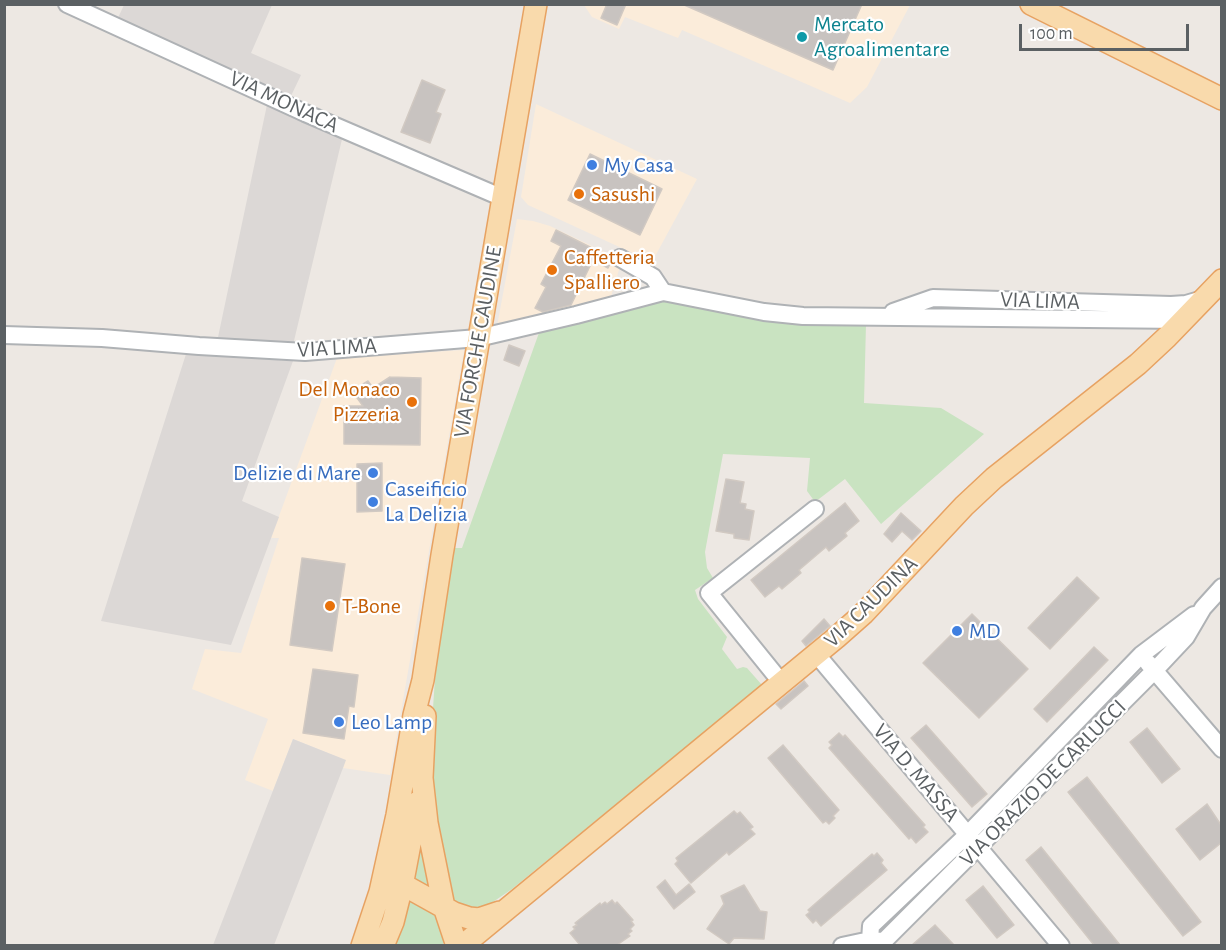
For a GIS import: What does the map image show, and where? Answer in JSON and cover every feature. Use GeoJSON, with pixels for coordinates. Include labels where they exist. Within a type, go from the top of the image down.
{"type":"FeatureCollection","features":[{"type":"Feature","properties":{"kind":"main road"},"geometry":{"type":"LineString","coordinates":[[515,117],[509,84],[521,4]]}},
{"type":"Feature","properties":{"kind":"main road","name":"VIA FORCHE CAUDINE"},"geometry":{"type":"LineString","coordinates":[[363,945],[380,892],[397,815],[414,715],[423,680],[478,338],[536,4]]}},
{"type":"Feature","properties":{"kind":"main road"},"geometry":{"type":"LineString","coordinates":[[515,117],[533,82],[550,4]]}},
{"type":"Feature","properties":{"kind":"main road"},"geometry":{"type":"LineString","coordinates":[[1031,4],[1221,99]]}},
{"type":"Feature","properties":{"kind":"main road","name":"VIA CAUDINA"},"geometry":{"type":"LineString","coordinates":[[462,945],[732,725],[863,614],[964,506],[994,478],[1167,338],[1221,280]]}},
{"type":"Feature","properties":{"kind":"main road","name":"VIA FORCHE CAUDINE"},"geometry":{"type":"LineString","coordinates":[[423,680],[425,718],[422,778],[427,823],[444,907],[457,945]]}},
{"type":"Feature","properties":{"kind":"main road"},"geometry":{"type":"LineString","coordinates":[[384,945],[393,922],[402,886],[422,778]]}},
{"type":"Feature","properties":{"kind":"main road"},"geometry":{"type":"LineString","coordinates":[[380,892],[388,886],[402,886]]}},
{"type":"Feature","properties":{"kind":"main road","name":"VIA CAUDINA"},"geometry":{"type":"LineString","coordinates":[[402,886],[462,917],[479,919],[507,910]]}},
{"type":"Feature","properties":{"kind":"main road"},"geometry":{"type":"LineString","coordinates":[[372,920],[376,933],[384,945]]}},
{"type":"Feature","properties":{"kind":"street","name":"VIA MONACA"},"geometry":{"type":"LineString","coordinates":[[67,4],[305,113],[503,198]]}},
{"type":"Feature","properties":{"kind":"street"},"geometry":{"type":"LineString","coordinates":[[620,258],[653,277],[663,292]]}},
{"type":"Feature","properties":{"kind":"street","name":"VIA LIMA"},"geometry":{"type":"LineString","coordinates":[[4,335],[102,338],[305,352],[478,338],[663,292],[764,312],[803,316],[1184,320]]}},
{"type":"Feature","properties":{"kind":"street","name":"VIA LIMA"},"geometry":{"type":"LineString","coordinates":[[878,317],[933,298],[1171,304],[1186,304],[1203,299]]}},
{"type":"Feature","properties":{"kind":"street"},"geometry":{"type":"LineString","coordinates":[[1153,320],[1163,327],[1167,338]]}},
{"type":"Feature","properties":{"kind":"street"},"geometry":{"type":"LineString","coordinates":[[781,682],[710,593],[815,509]]}},
{"type":"Feature","properties":{"kind":"street","name":"VIA ORAZIO DE CARLUCCI"},"geometry":{"type":"LineString","coordinates":[[842,945],[884,941],[1155,670],[1186,637],[1203,608],[1221,587]]}},
{"type":"Feature","properties":{"kind":"street","name":"VIA ORAZIO DE CARLUCCI"},"geometry":{"type":"LineString","coordinates":[[872,943],[871,926],[968,834],[1141,655],[1203,608]]}},
{"type":"Feature","properties":{"kind":"street","name":"VIA D. MASSA"},"geometry":{"type":"LineString","coordinates":[[816,655],[1061,945]]}},
{"type":"Feature","properties":{"kind":"street"},"geometry":{"type":"LineString","coordinates":[[1141,655],[1221,748]]}},
{"type":"Feature","properties":{"kind":"shaded area"},"geometry":{"type":"Polygon","coordinates":[[[124,5],[272,5],[251,53],[301,75],[290,98],[117,20],[124,5]]]}},
{"type":"Feature","properties":{"kind":"shaded area"},"geometry":{"type":"Polygon","coordinates":[[[584,5],[910,5],[867,87],[850,103],[682,30],[678,38],[625,17],[619,29],[592,17],[584,5]]]}},
{"type":"Feature","properties":{"kind":"shaded area"},"geometry":{"type":"Polygon","coordinates":[[[268,100],[343,135],[293,345],[217,342],[268,100]]]}},
{"type":"Feature","properties":{"kind":"shaded area"},"geometry":{"type":"Polygon","coordinates":[[[536,104],[697,179],[652,262],[528,205],[521,197],[536,104]]]}},
{"type":"Feature","properties":{"kind":"shaded area"},"geometry":{"type":"Polygon","coordinates":[[[517,219],[550,226],[613,256],[621,263],[609,303],[497,326],[517,219]]]}},
{"type":"Feature","properties":{"kind":"shaded area"},"geometry":{"type":"Polygon","coordinates":[[[464,350],[390,775],[343,768],[345,760],[293,739],[273,791],[245,780],[268,719],[192,689],[205,649],[241,653],[279,538],[271,538],[337,358],[464,350]]]}},
{"type":"Feature","properties":{"kind":"shaded area"},"geometry":{"type":"Polygon","coordinates":[[[186,354],[293,361],[242,501],[279,517],[231,645],[101,621],[186,354]]]}},
{"type":"Feature","properties":{"kind":"shaded area"},"geometry":{"type":"Polygon","coordinates":[[[293,739],[346,760],[343,768],[274,945],[213,945],[293,739]]]}},
{"type":"Feature","properties":{"kind":"green space"},"geometry":{"type":"Polygon","coordinates":[[[660,301],[763,319],[866,324],[864,403],[941,408],[984,434],[881,524],[845,479],[815,502],[807,491],[810,458],[723,454],[705,552],[707,568],[713,578],[695,590],[698,599],[727,637],[722,649],[737,669],[747,668],[762,685],[512,889],[487,906],[472,910],[464,908],[454,901],[436,834],[430,754],[435,678],[445,590],[453,548],[462,548],[540,330],[660,301]]]}},
{"type":"Feature","properties":{"kind":"green space"},"geometry":{"type":"Polygon","coordinates":[[[420,841],[434,890],[411,881],[420,841]]]}},
{"type":"Feature","properties":{"kind":"green space"},"geometry":{"type":"Polygon","coordinates":[[[408,896],[435,910],[444,940],[443,945],[393,946],[408,896]]]}},
{"type":"Feature","properties":{"kind":"building"},"geometry":{"type":"Polygon","coordinates":[[[607,4],[626,4],[617,25],[601,18],[607,4]]]}},
{"type":"Feature","properties":{"kind":"building","name":"Mercato Agroalimentare"},"geometry":{"type":"Polygon","coordinates":[[[682,4],[862,4],[833,70],[682,4]]]}},
{"type":"Feature","properties":{"kind":"building"},"geometry":{"type":"Polygon","coordinates":[[[422,80],[445,90],[436,112],[441,114],[430,143],[401,132],[422,80]]]}},
{"type":"Feature","properties":{"kind":"building"},"geometry":{"type":"Polygon","coordinates":[[[590,154],[662,189],[640,235],[568,200],[590,154]]]}},
{"type":"Feature","properties":{"kind":"building"},"geometry":{"type":"Polygon","coordinates":[[[556,230],[610,257],[611,262],[608,268],[593,260],[571,305],[543,312],[535,308],[546,287],[541,284],[561,246],[551,241],[556,230]]]}},
{"type":"Feature","properties":{"kind":"building"},"geometry":{"type":"Polygon","coordinates":[[[509,345],[525,351],[519,366],[504,360],[509,345]]]}},
{"type":"Feature","properties":{"kind":"building"},"geometry":{"type":"Polygon","coordinates":[[[390,377],[421,378],[420,445],[344,444],[344,406],[363,406],[352,391],[368,381],[373,388],[390,377]]]}},
{"type":"Feature","properties":{"kind":"building"},"geometry":{"type":"Polygon","coordinates":[[[382,463],[382,511],[357,512],[357,464],[382,463]]]}},
{"type":"Feature","properties":{"kind":"building"},"geometry":{"type":"Polygon","coordinates":[[[726,479],[744,482],[740,503],[746,504],[745,509],[754,511],[749,540],[734,538],[734,534],[716,531],[726,479]]]}},
{"type":"Feature","properties":{"kind":"building"},"geometry":{"type":"Polygon","coordinates":[[[845,503],[859,521],[845,533],[847,536],[829,551],[826,547],[799,570],[801,573],[782,589],[779,586],[765,597],[751,580],[845,503]]]}},
{"type":"Feature","properties":{"kind":"building"},"geometry":{"type":"Polygon","coordinates":[[[901,513],[921,531],[912,540],[902,531],[892,542],[884,534],[901,513]]]}},
{"type":"Feature","properties":{"kind":"building"},"geometry":{"type":"Polygon","coordinates":[[[302,558],[345,564],[332,651],[290,645],[302,558]]]}},
{"type":"Feature","properties":{"kind":"building"},"geometry":{"type":"Polygon","coordinates":[[[1077,577],[1099,598],[1050,649],[1028,628],[1077,577]]]}},
{"type":"Feature","properties":{"kind":"building"},"geometry":{"type":"Polygon","coordinates":[[[972,614],[1028,669],[979,718],[923,663],[972,614]]]}},
{"type":"Feature","properties":{"kind":"building"},"geometry":{"type":"Polygon","coordinates":[[[824,619],[830,626],[806,646],[802,641],[824,619]]]}},
{"type":"Feature","properties":{"kind":"building"},"geometry":{"type":"Polygon","coordinates":[[[1094,647],[1108,660],[1047,722],[1034,709],[1094,647]]]}},
{"type":"Feature","properties":{"kind":"building"},"geometry":{"type":"Polygon","coordinates":[[[313,669],[358,675],[354,707],[349,706],[344,739],[303,733],[313,669]]]}},
{"type":"Feature","properties":{"kind":"building"},"geometry":{"type":"Polygon","coordinates":[[[804,681],[808,686],[781,709],[776,704],[804,681]]]}},
{"type":"Feature","properties":{"kind":"building"},"geometry":{"type":"Polygon","coordinates":[[[926,725],[987,794],[972,807],[911,738],[926,725]]]}},
{"type":"Feature","properties":{"kind":"building"},"geometry":{"type":"Polygon","coordinates":[[[1147,728],[1180,769],[1162,783],[1130,742],[1147,728]]]}},
{"type":"Feature","properties":{"kind":"building"},"geometry":{"type":"Polygon","coordinates":[[[839,733],[843,737],[845,735],[925,825],[923,827],[928,832],[916,843],[911,837],[909,839],[829,748],[832,745],[829,742],[839,733]]]}},
{"type":"Feature","properties":{"kind":"building"},"geometry":{"type":"Polygon","coordinates":[[[783,745],[839,810],[829,824],[826,821],[823,823],[768,758],[783,745]]]}},
{"type":"Feature","properties":{"kind":"building"},"geometry":{"type":"Polygon","coordinates":[[[1087,777],[1201,922],[1183,936],[1068,792],[1087,777]]]}},
{"type":"Feature","properties":{"kind":"building"},"geometry":{"type":"Polygon","coordinates":[[[1207,804],[1221,825],[1221,843],[1200,860],[1176,829],[1207,804]]]}},
{"type":"Feature","properties":{"kind":"building"},"geometry":{"type":"Polygon","coordinates":[[[734,811],[737,814],[740,812],[753,827],[750,829],[755,834],[729,855],[727,852],[691,883],[675,864],[678,861],[676,858],[734,811]]]}},
{"type":"Feature","properties":{"kind":"building"},"geometry":{"type":"Polygon","coordinates":[[[1041,847],[1120,945],[1094,945],[1026,860],[1041,847]]]}},
{"type":"Feature","properties":{"kind":"building"},"geometry":{"type":"Polygon","coordinates":[[[877,853],[887,870],[821,926],[816,920],[813,923],[806,915],[810,912],[808,910],[872,854],[874,856],[877,853]]]}},
{"type":"Feature","properties":{"kind":"building"},"geometry":{"type":"Polygon","coordinates":[[[665,880],[676,895],[689,884],[695,892],[674,909],[657,887],[665,880]]]}},
{"type":"Feature","properties":{"kind":"building"},"geometry":{"type":"Polygon","coordinates":[[[744,885],[760,911],[767,912],[764,939],[734,938],[729,944],[707,929],[724,904],[721,896],[744,885]]]}},
{"type":"Feature","properties":{"kind":"building"},"geometry":{"type":"Polygon","coordinates":[[[983,886],[1014,925],[997,938],[966,900],[983,886]]]}},
{"type":"Feature","properties":{"kind":"building"},"geometry":{"type":"Polygon","coordinates":[[[612,900],[615,904],[617,902],[633,920],[631,921],[634,925],[630,929],[632,931],[628,934],[630,936],[617,945],[580,945],[570,933],[577,925],[575,923],[600,903],[601,905],[605,902],[607,904],[612,900]]]}},
{"type":"Feature","properties":{"kind":"building"},"geometry":{"type":"Polygon","coordinates":[[[935,925],[954,945],[912,945],[935,925]]]}},
{"type":"Feature","properties":{"kind":"place","name":"Mercato Agroalimentare"},"geometry":{"type":"Point","coordinates":[802,37]}},
{"type":"Feature","properties":{"kind":"place","name":"My Casa"},"geometry":{"type":"Point","coordinates":[592,165]}},
{"type":"Feature","properties":{"kind":"place","name":"Sasushi"},"geometry":{"type":"Point","coordinates":[579,194]}},
{"type":"Feature","properties":{"kind":"place","name":"Caffetteria Spalliero"},"geometry":{"type":"Point","coordinates":[552,270]}},
{"type":"Feature","properties":{"kind":"place","name":"Del Monaco Pizzeria"},"geometry":{"type":"Point","coordinates":[412,402]}},
{"type":"Feature","properties":{"kind":"place","name":"Delizie di Mare"},"geometry":{"type":"Point","coordinates":[373,473]}},
{"type":"Feature","properties":{"kind":"place","name":"Caseificio La Delizia"},"geometry":{"type":"Point","coordinates":[373,502]}},
{"type":"Feature","properties":{"kind":"place","name":"T-Bone"},"geometry":{"type":"Point","coordinates":[330,606]}},
{"type":"Feature","properties":{"kind":"place","name":"MD"},"geometry":{"type":"Point","coordinates":[957,631]}},
{"type":"Feature","properties":{"kind":"place","name":"Leo Lamp"},"geometry":{"type":"Point","coordinates":[339,722]}}]}
